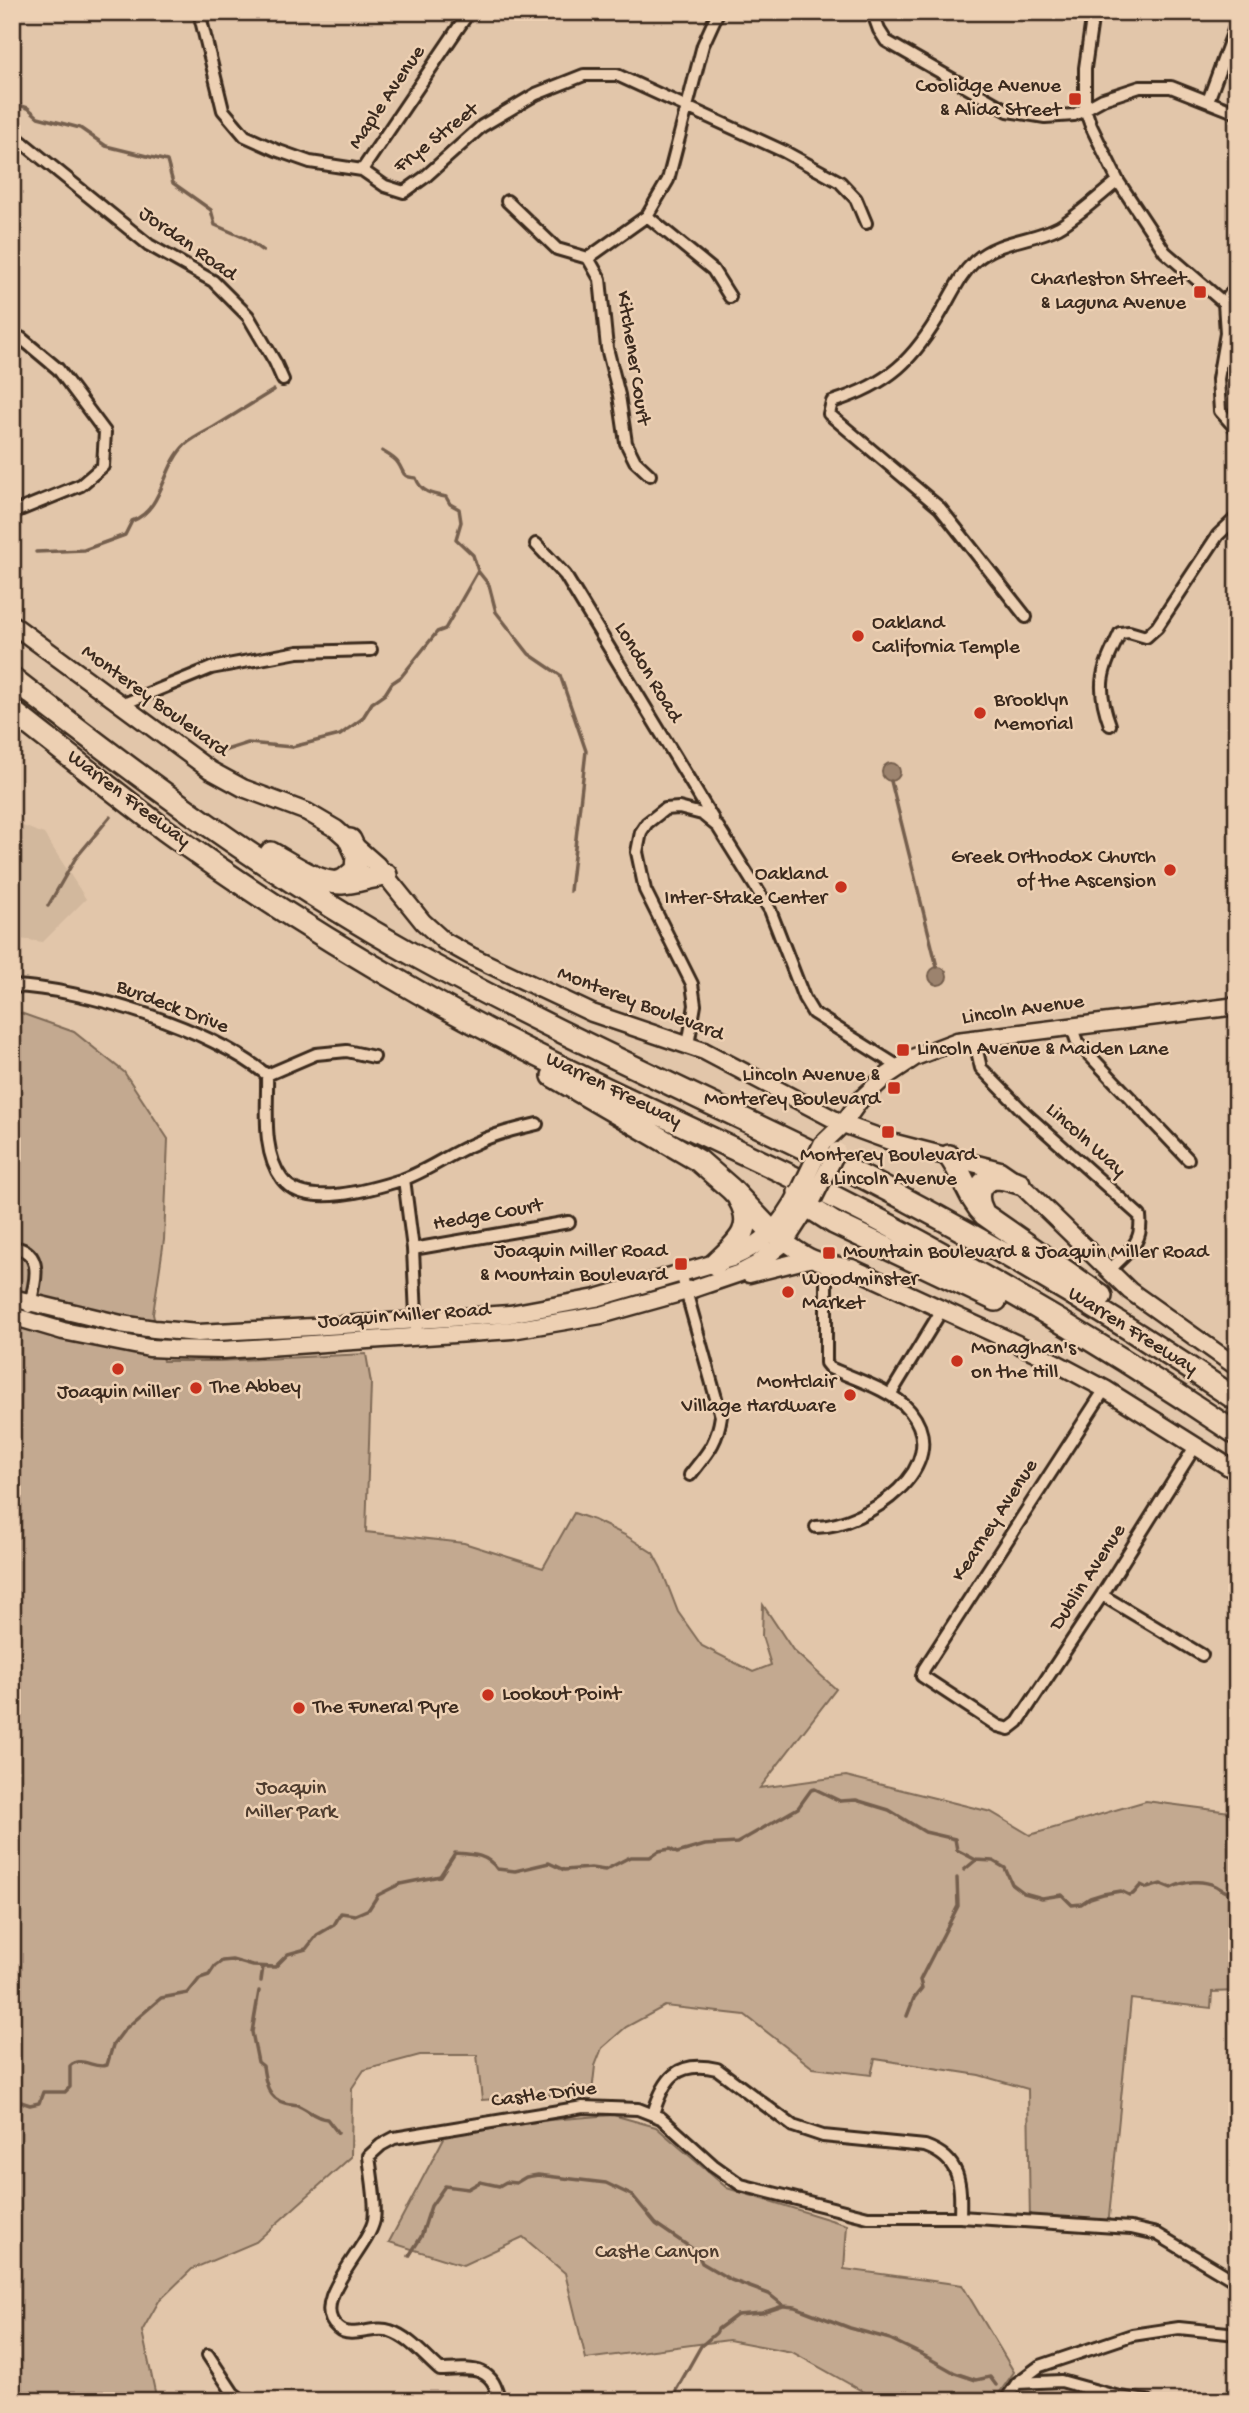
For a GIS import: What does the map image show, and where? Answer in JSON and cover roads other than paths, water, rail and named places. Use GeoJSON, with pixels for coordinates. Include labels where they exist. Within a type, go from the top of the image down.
{"type":"FeatureCollection","features":[{"type":"Feature","properties":{"kind":"highway","name":"Warren Freeway"},"geometry":{"type":"LineString","coordinates":[[12,678],[183,809],[258,860],[410,953],[578,1041],[849,1171],[1011,1258],[1145,1337],[1237,1400]]}},
{"type":"Feature","properties":{"kind":"highway","name":"Warren Freeway"},"geometry":{"type":"LineString","coordinates":[[12,711],[165,829],[236,879],[418,992],[511,1042],[824,1192],[915,1239],[1077,1332],[1237,1434]]}},
{"type":"Feature","properties":{"kind":"highway"},"geometry":{"type":"LineString","coordinates":[[100,746],[282,859],[313,875],[335,883],[345,883],[386,874]]}},
{"type":"Feature","properties":{"kind":"highway"},"geometry":{"type":"LineString","coordinates":[[335,883],[344,880],[356,870],[357,855],[350,839]]}},
{"type":"Feature","properties":{"kind":"highway"},"geometry":{"type":"LineString","coordinates":[[511,1042],[530,1062],[685,1152],[711,1170],[778,1237]]}},
{"type":"Feature","properties":{"kind":"highway"},"geometry":{"type":"LineString","coordinates":[[949,1156],[959,1170],[973,1201],[985,1215],[1125,1314],[1145,1337]]}},
{"type":"Feature","properties":{"kind":"highway"},"geometry":{"type":"LineString","coordinates":[[985,1215],[978,1201],[984,1183],[997,1178],[1019,1183]]}},
{"type":"Feature","properties":{"kind":"highway"},"geometry":{"type":"LineString","coordinates":[[717,1272],[741,1237],[747,1223],[744,1207],[732,1189]]}},
{"type":"Feature","properties":{"kind":"highway"},"geometry":{"type":"LineString","coordinates":[[807,1199],[834,1223],[952,1278],[1157,1382]]}},
{"type":"Feature","properties":{"kind":"main road","name":"Monterey Boulevard"},"geometry":{"type":"LineString","coordinates":[[12,624],[227,780],[307,812],[350,839],[386,874],[423,922],[457,948],[576,1006],[720,1058],[843,1124],[881,1138],[1000,1170],[1019,1183],[1130,1291],[1237,1367]]}},
{"type":"Feature","properties":{"kind":"main road","name":"Lincoln Avenue"},"geometry":{"type":"LineString","coordinates":[[778,1237],[784,1217],[807,1199],[830,1148],[860,1100],[899,1067],[932,1050],[974,1038],[1237,1006]]}},
{"type":"Feature","properties":{"kind":"main road"},"geometry":{"type":"LineString","coordinates":[[778,1237],[809,1259],[826,1265],[852,1268],[943,1308],[1105,1389],[1237,1472]]}},
{"type":"Feature","properties":{"kind":"main road","name":"Joaquin Miller Road"},"geometry":{"type":"LineString","coordinates":[[19,1318],[63,1331],[149,1348],[223,1350],[512,1330],[601,1315],[687,1291],[747,1251],[778,1237]]}},
{"type":"Feature","properties":{"kind":"main road"},"geometry":{"type":"LineString","coordinates":[[717,1272],[790,1266],[809,1259]]}},
{"type":"Feature","properties":{"kind":"main road","name":"Joaquin Miller Road"},"geometry":{"type":"LineString","coordinates":[[12,1298],[121,1324],[198,1332],[510,1314],[596,1298],[681,1273],[717,1272]]}},
{"type":"Feature","properties":{"kind":"street","name":"Frye Street"},"geometry":{"type":"LineString","coordinates":[[199,12],[223,110],[245,136],[310,162],[362,170],[384,186],[404,192],[425,177],[482,126],[536,94],[584,75],[617,75],[785,152],[840,182],[856,199],[866,223]]}},
{"type":"Feature","properties":{"kind":"street","name":"Maple Avenue"},"geometry":{"type":"LineString","coordinates":[[362,170],[469,12]]}},
{"type":"Feature","properties":{"kind":"street"},"geometry":{"type":"LineString","coordinates":[[507,201],[557,249],[588,258],[647,216],[668,180],[703,45],[718,12]]}},
{"type":"Feature","properties":{"kind":"street"},"geometry":{"type":"LineString","coordinates":[[878,12],[875,19],[886,41],[1008,111],[1045,117],[1074,115],[1103,99],[1140,87],[1171,87],[1237,113]]}},
{"type":"Feature","properties":{"kind":"street"},"geometry":{"type":"LineString","coordinates":[[1093,12],[1085,68],[1085,109],[1091,126],[1118,181],[1165,252],[1224,303]]}},
{"type":"Feature","properties":{"kind":"street"},"geometry":{"type":"LineString","coordinates":[[1208,101],[1237,22]]}},
{"type":"Feature","properties":{"kind":"street","name":"Jordan Road"},"geometry":{"type":"LineString","coordinates":[[12,134],[149,245],[213,281],[248,316],[283,380]]}},
{"type":"Feature","properties":{"kind":"street"},"geometry":{"type":"LineString","coordinates":[[1026,617],[940,508],[829,415],[832,402],[885,380],[916,352],[957,282],[977,260],[1006,243],[1058,227],[1118,181]]}},
{"type":"Feature","properties":{"kind":"street"},"geometry":{"type":"LineString","coordinates":[[647,216],[713,270],[730,297]]}},
{"type":"Feature","properties":{"kind":"street","name":"Kitchener Court"},"geometry":{"type":"LineString","coordinates":[[588,258],[600,279],[607,348],[619,395],[626,443],[635,461],[650,475]]}},
{"type":"Feature","properties":{"kind":"street"},"geometry":{"type":"LineString","coordinates":[[1237,285],[1224,303],[1226,333],[1217,379],[1220,411],[1237,430]]}},
{"type":"Feature","properties":{"kind":"street"},"geometry":{"type":"LineString","coordinates":[[12,335],[21,338],[58,369],[105,432],[103,466],[81,485],[12,513]]}},
{"type":"Feature","properties":{"kind":"street"},"geometry":{"type":"LineString","coordinates":[[1110,725],[1102,704],[1101,686],[1105,665],[1120,633],[1129,632],[1146,637],[1157,627],[1218,535],[1237,517]]}},
{"type":"Feature","properties":{"kind":"street","name":"London Road"},"geometry":{"type":"LineString","coordinates":[[536,544],[565,575],[769,910],[804,998],[813,1013],[899,1067]]}},
{"type":"Feature","properties":{"kind":"street"},"geometry":{"type":"LineString","coordinates":[[121,705],[211,668],[298,652],[371,650]]}},
{"type":"Feature","properties":{"kind":"street"},"geometry":{"type":"LineString","coordinates":[[688,1045],[695,1005],[692,984],[645,890],[637,852],[641,832],[647,823],[665,809],[689,809],[702,814],[718,827]]}},
{"type":"Feature","properties":{"kind":"street","name":"Burdeck Drive"},"geometry":{"type":"LineString","coordinates":[[12,986],[83,996],[179,1027],[251,1062],[267,1075]]}},
{"type":"Feature","properties":{"kind":"street"},"geometry":{"type":"LineString","coordinates":[[1072,1025],[1077,1042],[1188,1159]]}},
{"type":"Feature","properties":{"kind":"street","name":"Lincoln Way"},"geometry":{"type":"LineString","coordinates":[[974,1038],[981,1068],[1027,1114],[1140,1216],[1139,1240],[1110,1270]]}},
{"type":"Feature","properties":{"kind":"street"},"geometry":{"type":"LineString","coordinates":[[374,1057],[347,1051],[316,1054],[267,1075],[267,1131],[273,1161],[282,1180],[298,1192],[312,1196],[329,1195],[358,1191],[404,1179],[478,1142],[508,1130],[537,1124]]}},
{"type":"Feature","properties":{"kind":"street"},"geometry":{"type":"LineString","coordinates":[[404,1179],[413,1249],[417,1338]]}},
{"type":"Feature","properties":{"kind":"street","name":"Hedge Court"},"geometry":{"type":"LineString","coordinates":[[413,1249],[569,1222]]}},
{"type":"Feature","properties":{"kind":"street"},"geometry":{"type":"LineString","coordinates":[[12,1247],[21,1248],[32,1258],[36,1268],[36,1284],[30,1303],[19,1318]]}},
{"type":"Feature","properties":{"kind":"street"},"geometry":{"type":"LineString","coordinates":[[816,1527],[831,1527],[878,1507],[903,1487],[915,1471],[922,1454],[921,1432],[909,1410],[890,1395],[830,1368],[826,1363],[826,1265]]}},
{"type":"Feature","properties":{"kind":"street"},"geometry":{"type":"LineString","coordinates":[[681,1273],[721,1416],[718,1434],[712,1447],[690,1475]]}},
{"type":"Feature","properties":{"kind":"street"},"geometry":{"type":"LineString","coordinates":[[890,1395],[943,1308]]}},
{"type":"Feature","properties":{"kind":"street","name":"Kearney Avenue"},"geometry":{"type":"LineString","coordinates":[[1009,1729],[998,1726],[922,1676],[923,1669],[1105,1389]]}},
{"type":"Feature","properties":{"kind":"street","name":"Dublin Avenue"},"geometry":{"type":"LineString","coordinates":[[1009,1729],[1018,1722],[1102,1595],[1196,1445]]}},
{"type":"Feature","properties":{"kind":"street"},"geometry":{"type":"LineString","coordinates":[[1102,1595],[1202,1655]]}},
{"type":"Feature","properties":{"kind":"street"},"geometry":{"type":"LineString","coordinates":[[653,2114],[660,2090],[679,2072],[691,2067],[717,2069],[793,2126],[823,2136],[925,2146],[938,2151],[949,2159],[956,2170],[960,2217]]}},
{"type":"Feature","properties":{"kind":"street","name":"Castle Drive"},"geometry":{"type":"LineString","coordinates":[[499,2401],[497,2386],[488,2374],[472,2369],[440,2370],[402,2336],[388,2330],[344,2332],[337,2328],[329,2316],[329,2302],[336,2285],[367,2240],[374,2219],[369,2156],[394,2138],[583,2107],[638,2109],[661,2118],[713,2165],[741,2185],[868,2217],[960,2217],[1131,2228],[1157,2234],[1237,2282]]}},
{"type":"Feature","properties":{"kind":"street"},"geometry":{"type":"LineString","coordinates":[[1005,2401],[1017,2384],[1040,2366],[1132,2335],[1180,2328],[1237,2334]]}},
{"type":"Feature","properties":{"kind":"street"},"geometry":{"type":"LineString","coordinates":[[208,2355],[233,2393],[243,2401]]}},
{"type":"Feature","properties":{"kind":"street"},"geometry":{"type":"LineString","coordinates":[[1017,2384],[1061,2381],[1147,2401]]}},
{"type":"Feature","properties":{"kind":"waterway"},"geometry":{"type":"LineString","coordinates":[[12,103],[28,108],[38,117],[80,128],[106,146],[167,161],[173,183],[211,210],[215,225],[245,238],[263,251]]}},
{"type":"Feature","properties":{"kind":"waterway"},"geometry":{"type":"LineString","coordinates":[[36,552],[84,550],[125,535],[132,521],[151,507],[178,453],[186,444],[274,390]]}},
{"type":"Feature","properties":{"kind":"waterway"},"geometry":{"type":"LineString","coordinates":[[382,451],[397,461],[406,475],[416,478],[424,489],[446,497],[450,504],[459,509],[461,522],[456,539],[473,555],[478,571],[489,585],[496,612],[529,654],[560,675],[586,751],[570,891]]}},
{"type":"Feature","properties":{"kind":"waterway"},"geometry":{"type":"LineString","coordinates":[[223,751],[248,743],[292,747],[340,735],[362,719],[372,703],[401,677],[437,632],[445,629],[478,571]]}},
{"type":"Feature","properties":{"kind":"waterway"},"geometry":{"type":"LineString","coordinates":[[891,781],[937,967]]}},
{"type":"Feature","properties":{"kind":"waterway"},"geometry":{"type":"LineString","coordinates":[[48,906],[75,859],[110,817]]}},
{"type":"Feature","properties":{"kind":"waterway"},"geometry":{"type":"LineString","coordinates":[[12,2099],[30,2105],[39,2103],[43,2092],[65,2092],[70,2087],[70,2066],[79,2062],[107,2065],[113,2045],[125,2029],[161,1998],[188,1993],[200,1978],[209,1975],[222,1961],[232,1960],[253,1966],[275,1967],[288,1954],[306,1949],[317,1935],[334,1925],[341,1913],[355,1915],[369,1909],[378,1895],[400,1884],[440,1876],[455,1853],[484,1858],[497,1869],[515,1871],[549,1863],[564,1870],[605,1870],[630,1857],[650,1857],[659,1851],[670,1849],[677,1853],[705,1845],[737,1843],[798,1808],[811,1790],[815,1789],[840,1801],[856,1800],[889,1810],[925,1832],[955,1839],[957,1850],[976,1860],[993,1861],[1005,1868],[1012,1884],[1024,1893],[1042,1898],[1062,1895],[1072,1905],[1103,1894],[1121,1891],[1133,1894],[1141,1885],[1147,1888],[1161,1884],[1171,1888],[1193,1882],[1205,1882],[1237,1895]]}},
{"type":"Feature","properties":{"kind":"waterway"},"geometry":{"type":"LineString","coordinates":[[964,1870],[976,1860]]}},
{"type":"Feature","properties":{"kind":"waterway"},"geometry":{"type":"LineString","coordinates":[[907,2016],[914,1998],[922,1988],[920,1980],[958,1906],[957,1878]]}},
{"type":"Feature","properties":{"kind":"waterway"},"geometry":{"type":"LineString","coordinates":[[261,1981],[263,1967]]}},
{"type":"Feature","properties":{"kind":"waterway"},"geometry":{"type":"LineString","coordinates":[[259,1991],[252,2032],[258,2062],[263,2066],[268,2089],[279,2101],[297,2105],[327,2119],[338,2133]]}},
{"type":"Feature","properties":{"kind":"waterway"},"geometry":{"type":"LineString","coordinates":[[409,2256],[421,2237],[431,2206],[445,2186],[468,2189],[480,2182],[499,2186],[538,2175],[606,2183],[633,2196],[656,2224],[697,2252],[702,2263],[731,2280],[769,2294],[784,2306],[795,2307],[850,2328],[890,2339],[955,2373],[976,2380],[990,2377],[996,2385]]}},
{"type":"Feature","properties":{"kind":"waterway"},"geometry":{"type":"LineString","coordinates":[[664,2401],[675,2392],[701,2346],[718,2329],[737,2315],[762,2313],[783,2306]]}},
{"type":"Feature","properties":{"kind":"place","name":"Coolidge Avenue & Alida Street"},"geometry":{"type":"Point","coordinates":[1075,99]}},
{"type":"Feature","properties":{"kind":"place","name":"Charleston Street & Laguna Avenue"},"geometry":{"type":"Point","coordinates":[1200,292]}},
{"type":"Feature","properties":{"kind":"place","name":"Oakland California Temple"},"geometry":{"type":"Point","coordinates":[858,636]}},
{"type":"Feature","properties":{"kind":"place","name":"Brooklyn Memorial"},"geometry":{"type":"Point","coordinates":[980,713]}},
{"type":"Feature","properties":{"kind":"place","name":"Greek Orthodox Church of the Ascension"},"geometry":{"type":"Point","coordinates":[1170,870]}},
{"type":"Feature","properties":{"kind":"place","name":"Oakland Inter-Stake Center"},"geometry":{"type":"Point","coordinates":[841,887]}},
{"type":"Feature","properties":{"kind":"place","name":"Lincoln Avenue & Maiden Lane"},"geometry":{"type":"Point","coordinates":[903,1050]}},
{"type":"Feature","properties":{"kind":"place","name":"Lincoln Avenue & Monterey Boulevard"},"geometry":{"type":"Point","coordinates":[894,1088]}},
{"type":"Feature","properties":{"kind":"place","name":"Monterey Boulevard & Lincoln Avenue"},"geometry":{"type":"Point","coordinates":[888,1132]}},
{"type":"Feature","properties":{"kind":"place","name":"Mountain Boulevard & Joaquin Miller Road"},"geometry":{"type":"Point","coordinates":[829,1253]}},
{"type":"Feature","properties":{"kind":"place","name":"Joaquin Miller Road & Mountain Boulevard"},"geometry":{"type":"Point","coordinates":[681,1264]}},
{"type":"Feature","properties":{"kind":"place","name":"Woodminster Market"},"geometry":{"type":"Point","coordinates":[788,1292]}},
{"type":"Feature","properties":{"kind":"place","name":"Monaghan's on the Hill"},"geometry":{"type":"Point","coordinates":[957,1361]}},
{"type":"Feature","properties":{"kind":"place","name":"Joaquin Miller"},"geometry":{"type":"Point","coordinates":[118,1369]}},
{"type":"Feature","properties":{"kind":"place","name":"The Abbey"},"geometry":{"type":"Point","coordinates":[196,1388]}},
{"type":"Feature","properties":{"kind":"place","name":"Montclair Village Hardware"},"geometry":{"type":"Point","coordinates":[850,1395]}},
{"type":"Feature","properties":{"kind":"place","name":"Lookout Point"},"geometry":{"type":"Point","coordinates":[488,1695]}},
{"type":"Feature","properties":{"kind":"place","name":"The Funeral Pyre"},"geometry":{"type":"Point","coordinates":[299,1708]}},
{"type":"Feature","properties":{"kind":"park label","name":"Joaquin Miller Park"},"geometry":{"type":"Point","coordinates":[291,1801]}},
{"type":"Feature","properties":{"kind":"park label","name":"Castle Canyon"},"geometry":{"type":"Point","coordinates":[657,2253]}}]}
